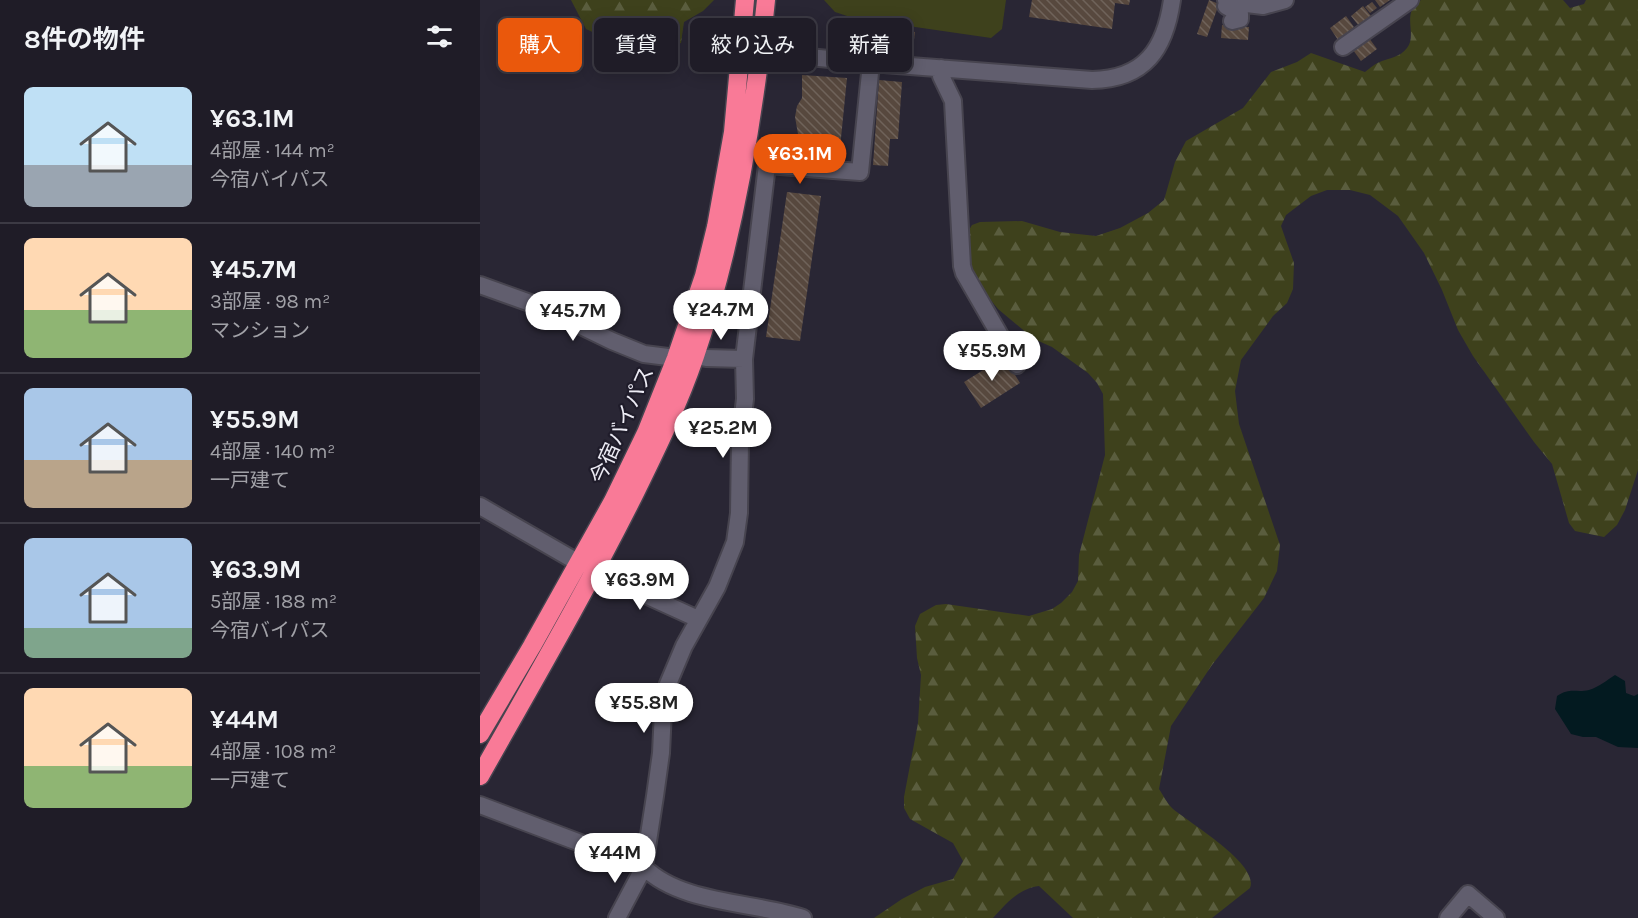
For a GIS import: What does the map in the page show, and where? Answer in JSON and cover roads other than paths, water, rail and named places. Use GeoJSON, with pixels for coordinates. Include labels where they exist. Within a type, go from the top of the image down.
{"type":"FeatureCollection","features":[{"type":"Feature","properties":{"kind":"highway","name":"今宿バイパス"},"geometry":{"type":"LineString","coordinates":[[744,18],[745,0]]}},
{"type":"Feature","properties":{"kind":"highway","name":"今宿バイパス"},"geometry":{"type":"LineString","coordinates":[[764,18],[766,0]]}},
{"type":"Feature","properties":{"kind":"highway","name":"今宿バイパス"},"geometry":{"type":"LineString","coordinates":[[480,776],[587,567],[658,445],[686,357],[716,227],[733,132],[739,72]]}},
{"type":"Feature","properties":{"kind":"highway","name":"今宿バイパス"},"geometry":{"type":"LineString","coordinates":[[686,357],[715,289],[729,234],[758,72]]}},
{"type":"Feature","properties":{"kind":"highway","name":"今宿バイパス"},"geometry":{"type":"LineString","coordinates":[[480,734],[532,646],[587,567]]}},
{"type":"Feature","properties":{"kind":"street"},"geometry":{"type":"LineString","coordinates":[[912,66],[1092,80],[1120,77],[1145,62],[1155,50],[1165,34],[1172,0]]}},
{"type":"Feature","properties":{"kind":"street"},"geometry":{"type":"LineString","coordinates":[[1232,21],[1240,19],[1240,14],[1226,6],[1227,0],[1263,6],[1285,0]]}},
{"type":"Feature","properties":{"kind":"street"},"geometry":{"type":"LineString","coordinates":[[1342,47],[1410,0]]}},
{"type":"Feature","properties":{"kind":"street"},"geometry":{"type":"LineString","coordinates":[[941,68],[941,76],[953,101],[962,266],[1017,365]]}},
{"type":"Feature","properties":{"kind":"street"},"geometry":{"type":"LineString","coordinates":[[616,918],[644,867],[661,753],[663,710],[668,684],[698,618],[717,586],[735,542],[740,477],[740,440],[745,399],[744,359],[767,165],[860,172],[870,72]]}},
{"type":"Feature","properties":{"kind":"street"},"geometry":{"type":"LineString","coordinates":[[480,285],[544,308],[644,354],[744,359]]}},
{"type":"Feature","properties":{"kind":"street"},"geometry":{"type":"LineString","coordinates":[[481,509],[587,567],[698,618]]}},
{"type":"Feature","properties":{"kind":"street"},"geometry":{"type":"LineString","coordinates":[[480,805],[644,867],[678,888],[803,918]]}},
{"type":"Feature","properties":{"kind":"street"},"geometry":{"type":"LineString","coordinates":[[1448,918],[1468,894],[1496,918]]}},
{"type":"Feature","properties":{"kind":"water"},"geometry":{"type":"Polygon","coordinates":[[[1615,675],[1625,681],[1626,693],[1634,696],[1638,694],[1638,748],[1618,747],[1596,737],[1571,734],[1555,709],[1557,696],[1562,693],[1593,689],[1615,675]]]}}]}
